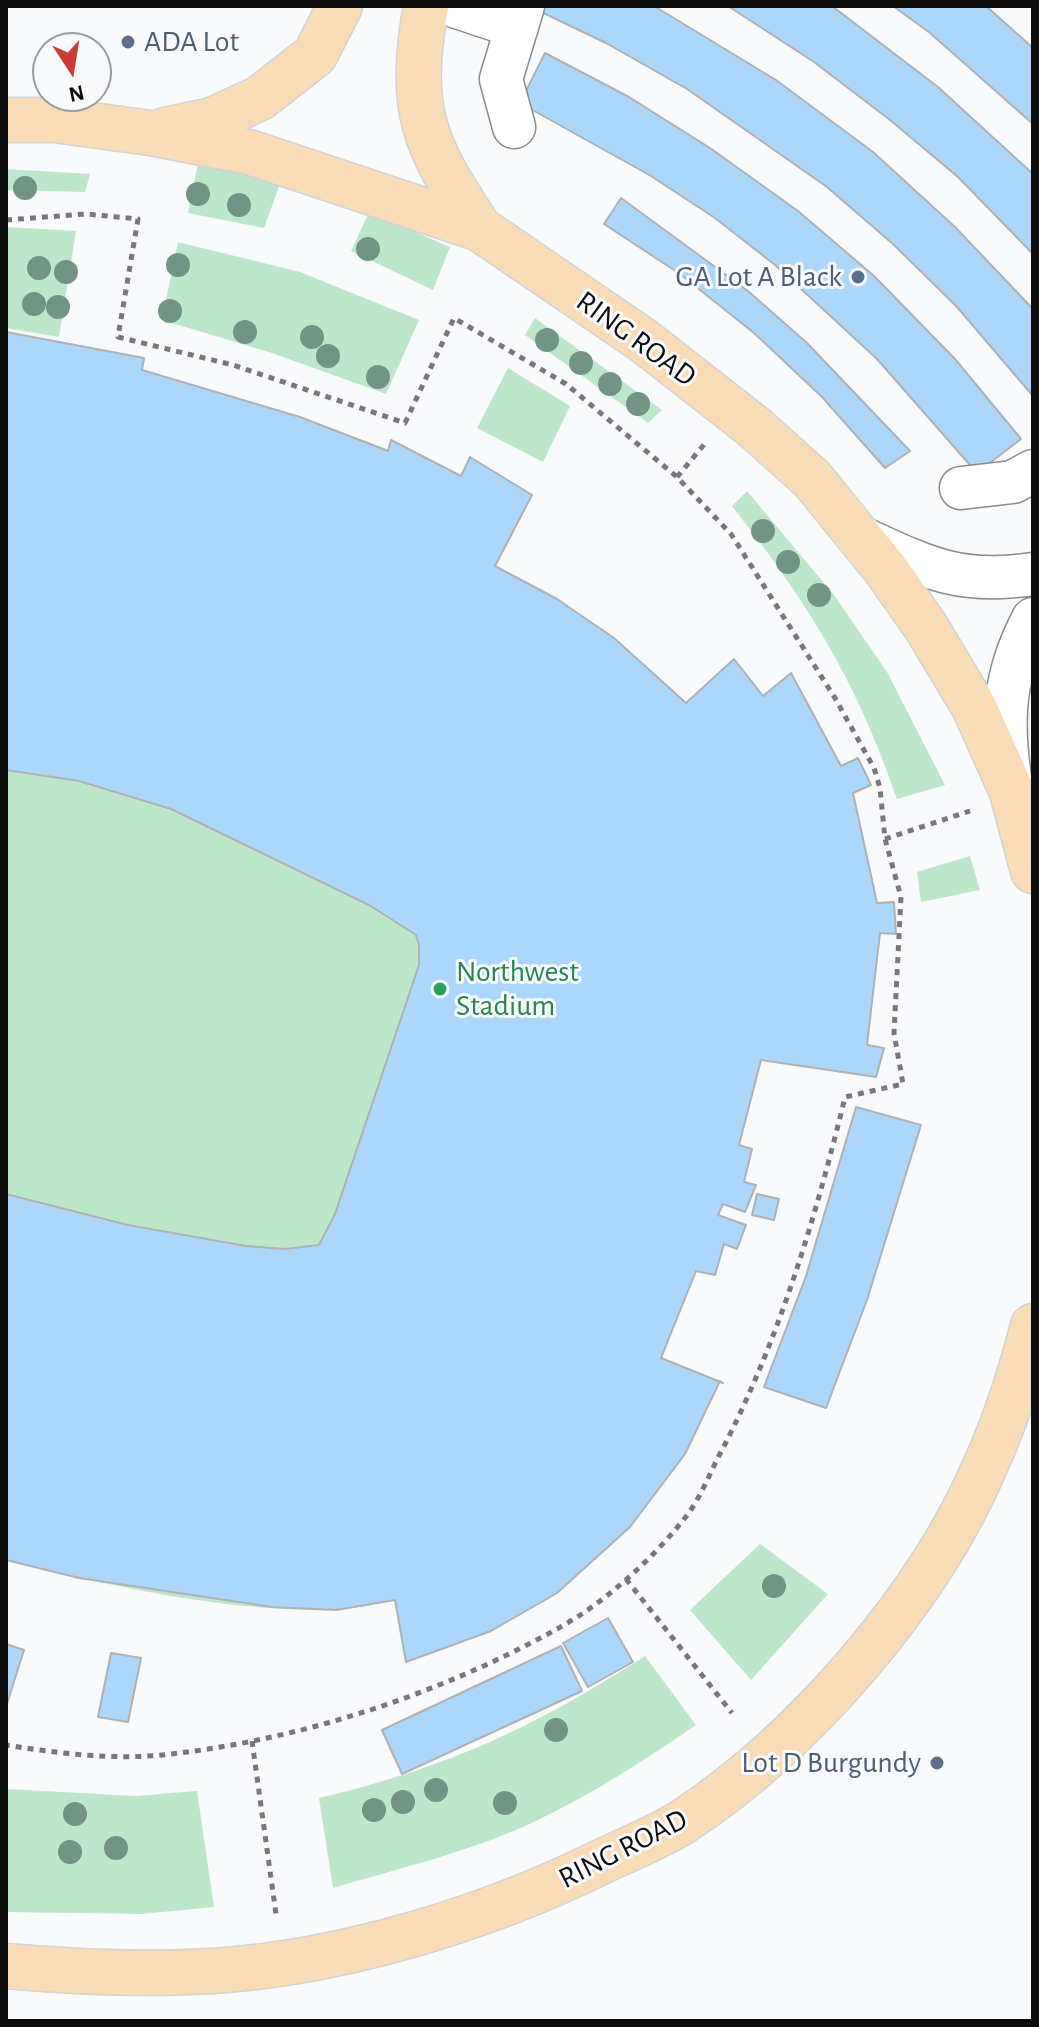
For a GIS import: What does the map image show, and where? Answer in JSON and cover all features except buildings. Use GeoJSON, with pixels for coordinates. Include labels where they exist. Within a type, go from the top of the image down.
{"type":"FeatureCollection","features":[{"type":"Feature","properties":{"kind":"main road"},"geometry":{"type":"LineString","coordinates":[[150,133],[212,120],[260,98],[315,55],[340,6]]}},
{"type":"Feature","properties":{"kind":"main road"},"geometry":{"type":"LineString","coordinates":[[426,6],[417,59],[419,111],[442,173],[480,229]]}},
{"type":"Feature","properties":{"kind":"main road","name":"RING ROAD"},"geometry":{"type":"LineString","coordinates":[[6,120],[55,120],[150,133],[249,152],[480,229],[644,341],[754,427],[812,479],[862,538],[951,667],[974,707],[1012,792],[1033,871]]}},
{"type":"Feature","properties":{"kind":"main road","name":"RING ROAD"},"geometry":{"type":"LineString","coordinates":[[6,1966],[58,1971],[212,1971],[290,1961],[387,1942],[552,1886],[683,1821],[786,1740],[867,1654],[939,1552],[986,1466],[1020,1415],[1033,1326]]}},
{"type":"Feature","properties":{"kind":"street"},"geometry":{"type":"LineString","coordinates":[[454,6],[520,16],[501,79],[514,127]]}},
{"type":"Feature","properties":{"kind":"street"},"geometry":{"type":"LineString","coordinates":[[961,488],[1013,482],[1033,471]]}},
{"type":"Feature","properties":{"kind":"street"},"geometry":{"type":"LineString","coordinates":[[862,538],[922,566],[965,578],[1033,574]]}},
{"type":"Feature","properties":{"kind":"street"},"geometry":{"type":"LineString","coordinates":[[1012,792],[1003,734],[1007,687],[1015,652],[1033,619]]}},
{"type":"Feature","properties":{"kind":"path"},"geometry":{"type":"LineString","coordinates":[[6,220],[86,214],[138,219],[118,337],[233,365],[405,423],[454,318],[566,384],[677,477],[731,534],[835,698],[874,768],[880,788],[885,839],[901,897],[894,1033],[903,1084],[845,1097],[823,1187],[746,1404],[689,1513],[626,1579],[559,1628],[456,1677],[343,1717],[252,1741],[160,1755],[58,1753],[6,1745]]}},
{"type":"Feature","properties":{"kind":"path"},"geometry":{"type":"LineString","coordinates":[[677,477],[710,438]]}},
{"type":"Feature","properties":{"kind":"path"},"geometry":{"type":"LineString","coordinates":[[885,839],[970,811]]}},
{"type":"Feature","properties":{"kind":"path"},"geometry":{"type":"LineString","coordinates":[[626,1579],[732,1713]]}},
{"type":"Feature","properties":{"kind":"path"},"geometry":{"type":"LineString","coordinates":[[252,1741],[276,1914]]}},
{"type":"Feature","properties":{"kind":"green space"},"geometry":{"type":"Polygon","coordinates":[[[198,163],[281,181],[264,228],[188,213],[198,163]]]}},
{"type":"Feature","properties":{"kind":"green space"},"geometry":{"type":"Polygon","coordinates":[[[6,169],[90,174],[85,192],[6,190],[6,169]]]}},
{"type":"Feature","properties":{"kind":"green space"},"geometry":{"type":"Polygon","coordinates":[[[369,212],[450,247],[433,290],[351,251],[369,212]]]}},
{"type":"Feature","properties":{"kind":"green space"},"geometry":{"type":"Polygon","coordinates":[[[6,227],[76,231],[59,337],[6,328],[6,227]]]}},
{"type":"Feature","properties":{"kind":"green space"},"geometry":{"type":"Polygon","coordinates":[[[178,242],[300,272],[419,320],[386,394],[272,353],[162,320],[178,242]]]}},
{"type":"Feature","properties":{"kind":"green space"},"geometry":{"type":"Polygon","coordinates":[[[535,318],[662,410],[648,423],[525,335],[535,318]]]}},
{"type":"Feature","properties":{"kind":"green space","name":"Northwest Stadium"},"geometry":{"type":"Polygon","coordinates":[[[6,332],[144,358],[142,371],[300,417],[460,476],[470,457],[532,495],[495,566],[595,627],[685,703],[734,659],[763,696],[791,673],[841,765],[858,758],[871,785],[853,793],[876,903],[894,902],[896,933],[880,934],[867,1044],[884,1048],[876,1077],[760,1060],[739,1145],[752,1149],[744,1181],[756,1185],[745,1212],[724,1204],[718,1215],[746,1225],[737,1249],[724,1245],[715,1275],[696,1271],[662,1357],[723,1383],[720,1382],[685,1454],[630,1527],[557,1593],[491,1631],[406,1662],[395,1600],[334,1610],[252,1607],[168,1596],[6,1560],[6,332]]]}},
{"type":"Feature","properties":{"kind":"green space"},"geometry":{"type":"Polygon","coordinates":[[[508,368],[570,406],[543,462],[477,428],[508,368]]]}},
{"type":"Feature","properties":{"kind":"green space"},"geometry":{"type":"Polygon","coordinates":[[[747,491],[834,595],[887,672],[945,785],[897,799],[865,717],[828,645],[784,576],[732,506],[747,491]]]}},
{"type":"Feature","properties":{"kind":"green space"},"geometry":{"type":"Polygon","coordinates":[[[970,856],[980,890],[921,902],[917,872],[970,856]]]}},
{"type":"Feature","properties":{"kind":"green space"},"geometry":{"type":"Polygon","coordinates":[[[760,1544],[828,1594],[751,1680],[690,1610],[760,1544]]]}},
{"type":"Feature","properties":{"kind":"green space"},"geometry":{"type":"Polygon","coordinates":[[[645,1656],[696,1725],[619,1776],[538,1820],[463,1850],[333,1888],[319,1798],[408,1773],[489,1742],[566,1704],[645,1656]]]}},
{"type":"Feature","properties":{"kind":"green space"},"geometry":{"type":"Polygon","coordinates":[[[6,1789],[135,1796],[197,1791],[214,1907],[142,1914],[6,1912],[6,1789]]]}},
{"type":"Feature","properties":{"kind":"place","name":"ADA Lot"},"geometry":{"type":"Point","coordinates":[128,42]}},
{"type":"Feature","properties":{"kind":"place","name":"GA Lot A Black"},"geometry":{"type":"Point","coordinates":[858,277]}},
{"type":"Feature","properties":{"kind":"place","name":"Northwest Stadium"},"geometry":{"type":"Point","coordinates":[440,989]}},
{"type":"Feature","properties":{"kind":"place","name":"Lot D Burgundy"},"geometry":{"type":"Point","coordinates":[937,1763]}}]}
